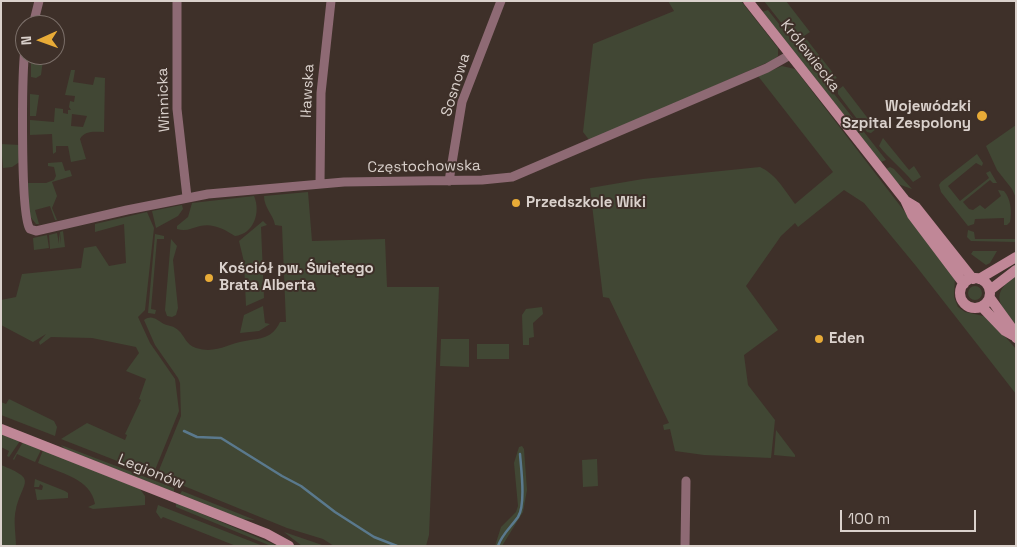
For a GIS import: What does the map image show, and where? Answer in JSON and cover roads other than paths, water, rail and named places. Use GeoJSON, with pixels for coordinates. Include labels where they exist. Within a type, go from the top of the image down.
{"type":"FeatureCollection","features":[{"type":"Feature","properties":{"kind":"main road","name":"Królewiecka"},"geometry":{"type":"LineString","coordinates":[[748,1],[905,200],[916,207],[972,280]]}},
{"type":"Feature","properties":{"kind":"main road"},"geometry":{"type":"LineString","coordinates":[[982,307],[971,308],[962,301],[960,294],[972,280],[1016,257]]}},
{"type":"Feature","properties":{"kind":"main road"},"geometry":{"type":"LineString","coordinates":[[982,307],[990,294],[1016,270]]}},
{"type":"Feature","properties":{"kind":"main road"},"geometry":{"type":"LineString","coordinates":[[972,280],[986,283],[990,294],[1011,327],[1015,337]]}},
{"type":"Feature","properties":{"kind":"main road"},"geometry":{"type":"LineString","coordinates":[[982,307],[1005,331],[1015,337]]}},
{"type":"Feature","properties":{"kind":"main road","name":"Legionów"},"geometry":{"type":"LineString","coordinates":[[1,429],[258,531],[289,546]]}},
{"type":"Feature","properties":{"kind":"street"},"geometry":{"type":"LineString","coordinates":[[36,15],[39,1]]}},
{"type":"Feature","properties":{"kind":"street","name":"Winnicka"},"geometry":{"type":"LineString","coordinates":[[178,1],[177,109],[186,197]]}},
{"type":"Feature","properties":{"kind":"street","name":"Iławska"},"geometry":{"type":"LineString","coordinates":[[320,184],[321,93],[332,1]]}},
{"type":"Feature","properties":{"kind":"street","name":"Sosnowa"},"geometry":{"type":"LineString","coordinates":[[449,181],[462,102],[501,1]]}},
{"type":"Feature","properties":{"kind":"street","name":"Częstochowska"},"geometry":{"type":"LineString","coordinates":[[25,65],[23,148],[26,217],[30,229],[36,231],[186,197],[320,184],[504,179],[530,171],[767,68],[790,55]]}},
{"type":"Feature","properties":{"kind":"street"},"geometry":{"type":"LineString","coordinates":[[685,546],[686,481]]}},
{"type":"Feature","properties":{"kind":"waterway"},"geometry":{"type":"LineString","coordinates":[[184,431],[197,437],[221,438],[301,486],[335,512],[374,537],[397,546]]}},
{"type":"Feature","properties":{"kind":"waterway"},"geometry":{"type":"LineString","coordinates":[[498,546],[518,517],[522,504],[520,454]]}},
{"type":"Feature","properties":{"kind":"place","name":"Wojewódzki Szpital Zespolony"},"geometry":{"type":"Point","coordinates":[982,116]}},
{"type":"Feature","properties":{"kind":"place","name":"Przedszkole Wiki"},"geometry":{"type":"Point","coordinates":[516,203]}},
{"type":"Feature","properties":{"kind":"place","name":"Kościół pw. Świętego Brata Alberta"},"geometry":{"type":"Point","coordinates":[209,278]}},
{"type":"Feature","properties":{"kind":"place","name":"Eden"},"geometry":{"type":"Point","coordinates":[819,339]}}]}
